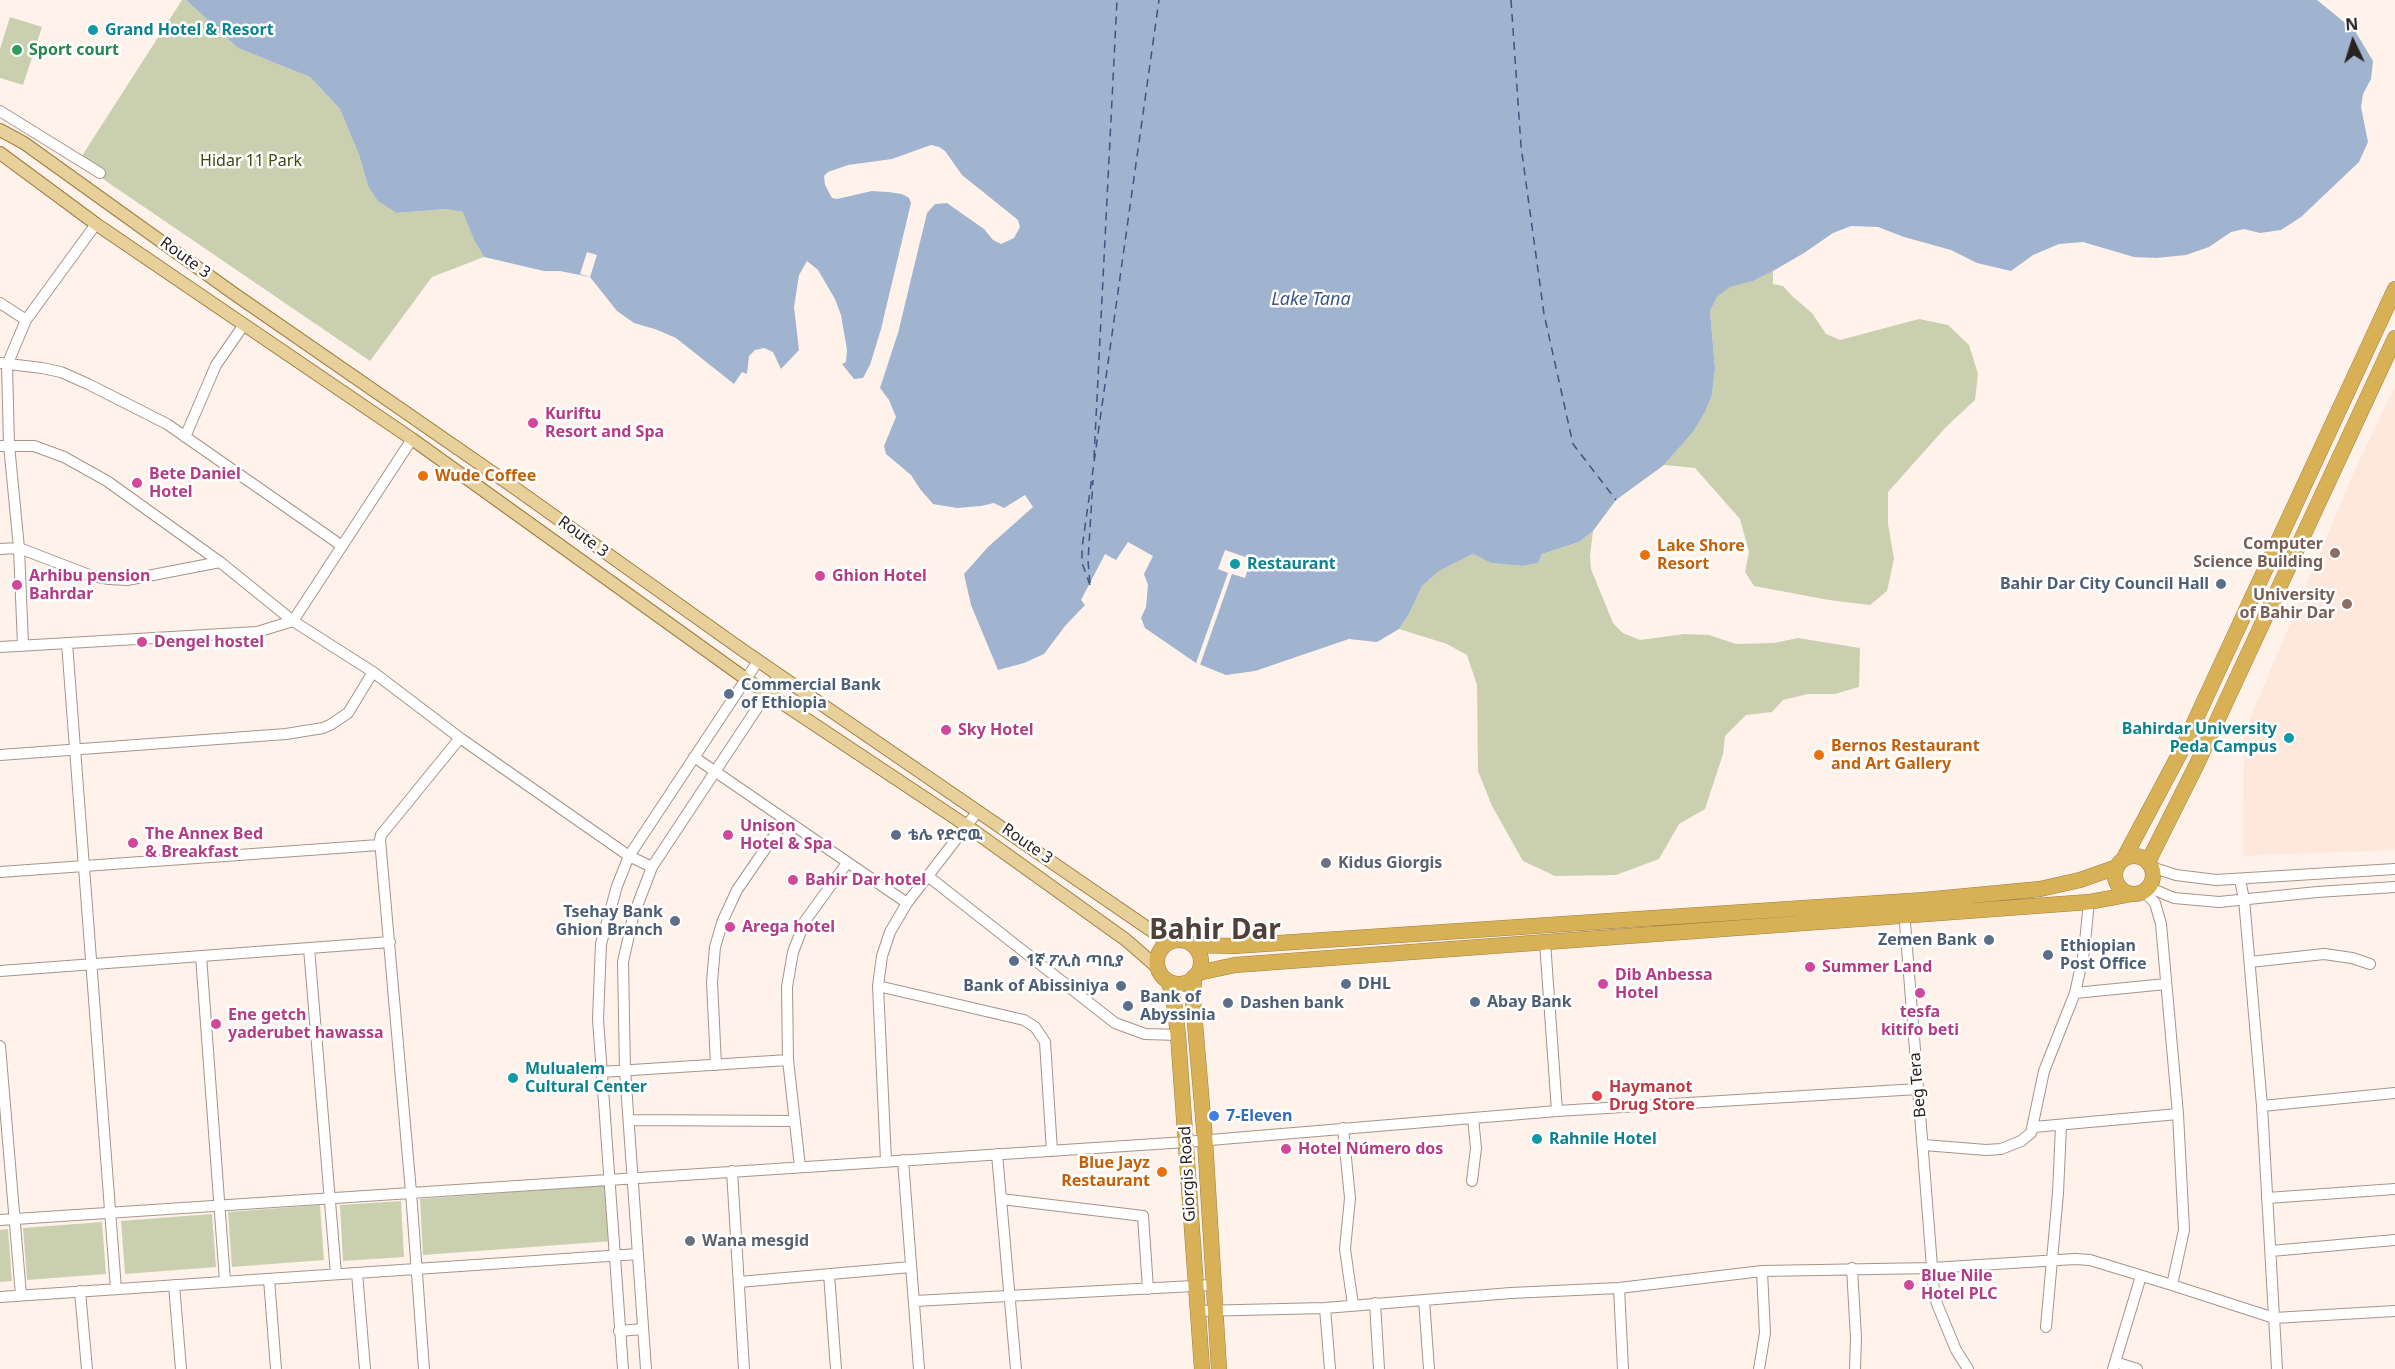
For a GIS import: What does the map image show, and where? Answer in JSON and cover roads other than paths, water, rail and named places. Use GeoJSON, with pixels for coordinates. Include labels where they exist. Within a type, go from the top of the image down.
{"type":"FeatureCollection","features":[{"type":"Feature","properties":{"kind":"highway"},"geometry":{"type":"LineString","coordinates":[[2142,891],[2120,887],[2115,874],[2181,752],[2395,289]]}},
{"type":"Feature","properties":{"kind":"highway"},"geometry":{"type":"LineString","coordinates":[[2150,865],[2136,856],[2080,880],[2040,889],[1904,908],[1590,939],[1235,965],[1196,975],[1182,983],[1169,982],[1157,967],[1158,953],[1168,942],[1178,940],[1192,945],[1234,946],[1589,921],[1904,908],[2089,902],[2142,891],[2153,877],[2150,865],[2395,339]]}},
{"type":"Feature","properties":{"kind":"highway"},"geometry":{"type":"LineString","coordinates":[[1589,921],[1590,939]]}},
{"type":"Feature","properties":{"kind":"highway"},"geometry":{"type":"LineString","coordinates":[[1527,925],[1529,943]]}},
{"type":"Feature","properties":{"kind":"highway"},"geometry":{"type":"LineString","coordinates":[[1300,942],[1301,961]]}},
{"type":"Feature","properties":{"kind":"highway"},"geometry":{"type":"LineString","coordinates":[[1192,945],[1197,949],[1201,961],[1196,975]]}},
{"type":"Feature","properties":{"kind":"highway","name":"Giorgis Road"},"geometry":{"type":"LineString","coordinates":[[1196,975],[1193,1000],[1205,1140],[1212,1285],[1219,1369]]}},
{"type":"Feature","properties":{"kind":"highway","name":"Giorgis Road"},"geometry":{"type":"LineString","coordinates":[[1169,982],[1178,1035],[1202,1369]]}},
{"type":"Feature","properties":{"kind":"main road","name":"Route 3"},"geometry":{"type":"LineString","coordinates":[[0,130],[24,143],[233,293],[512,486],[758,661],[1168,942]]}},
{"type":"Feature","properties":{"kind":"main road"},"geometry":{"type":"LineString","coordinates":[[0,153],[96,224],[412,439],[746,679],[967,826],[1126,940],[1157,967]]}},
{"type":"Feature","properties":{"kind":"main road"},"geometry":{"type":"LineString","coordinates":[[222,310],[233,293]]}},
{"type":"Feature","properties":{"kind":"main road"},"geometry":{"type":"LineString","coordinates":[[384,421],[396,406]]}},
{"type":"Feature","properties":{"kind":"main road"},"geometry":{"type":"LineString","coordinates":[[499,503],[512,486]]}},
{"type":"Feature","properties":{"kind":"street"},"geometry":{"type":"LineString","coordinates":[[0,111],[100,173]]}},
{"type":"Feature","properties":{"kind":"street"},"geometry":{"type":"LineString","coordinates":[[23,645],[19,548],[5,445],[4,364],[26,320],[96,224]]}},
{"type":"Feature","properties":{"kind":"street"},"geometry":{"type":"LineString","coordinates":[[0,303],[26,320]]}},
{"type":"Feature","properties":{"kind":"street"},"geometry":{"type":"LineString","coordinates":[[185,437],[216,364],[243,326]]}},
{"type":"Feature","properties":{"kind":"street"},"geometry":{"type":"LineString","coordinates":[[4,364],[61,372],[167,424],[342,546]]}},
{"type":"Feature","properties":{"kind":"street"},"geometry":{"type":"LineString","coordinates":[[0,647],[257,632],[293,621],[412,439]]}},
{"type":"Feature","properties":{"kind":"street"},"geometry":{"type":"LineString","coordinates":[[5,445],[34,446],[64,457],[106,482],[220,562],[293,621],[373,672],[460,738],[629,856],[652,867]]}},
{"type":"Feature","properties":{"kind":"street"},"geometry":{"type":"LineString","coordinates":[[0,549],[19,548],[92,576],[109,579],[127,580],[220,562]]}},
{"type":"Feature","properties":{"kind":"street"},"geometry":{"type":"LineString","coordinates":[[67,643],[116,1289]]}},
{"type":"Feature","properties":{"kind":"street"},"geometry":{"type":"LineString","coordinates":[[623,1369],[616,1255],[600,1072],[597,995],[601,944],[613,897],[629,856],[758,661]]}},
{"type":"Feature","properties":{"kind":"street"},"geometry":{"type":"LineString","coordinates":[[0,755],[286,734],[323,728],[348,712],[373,672]]}},
{"type":"Feature","properties":{"kind":"street"},"geometry":{"type":"LineString","coordinates":[[646,1369],[625,1070],[623,962],[633,916],[652,867],[779,675]]}},
{"type":"Feature","properties":{"kind":"street"},"geometry":{"type":"LineString","coordinates":[[424,1369],[411,1192],[380,845],[381,835],[460,738]]}},
{"type":"Feature","properties":{"kind":"street"},"geometry":{"type":"LineString","coordinates":[[694,757],[907,903]]}},
{"type":"Feature","properties":{"kind":"street"},"geometry":{"type":"LineString","coordinates":[[886,1161],[878,986],[882,956],[890,932],[907,903],[978,811]]}},
{"type":"Feature","properties":{"kind":"street"},"geometry":{"type":"LineString","coordinates":[[716,1065],[712,982],[715,946],[723,920],[737,890],[785,820]]}},
{"type":"Feature","properties":{"kind":"street"},"geometry":{"type":"LineString","coordinates":[[0,873],[380,845]]}},
{"type":"Feature","properties":{"kind":"street"},"geometry":{"type":"LineString","coordinates":[[800,1167],[793,1121],[788,1060],[787,987],[793,952],[805,921],[847,863]]}},
{"type":"Feature","properties":{"kind":"street"},"geometry":{"type":"LineString","coordinates":[[2150,865],[2176,875],[2197,879],[2240,880],[2395,869]]}},
{"type":"Feature","properties":{"kind":"street"},"geometry":{"type":"LineString","coordinates":[[929,877],[1115,1023],[1145,1034],[1178,1035]]}},
{"type":"Feature","properties":{"kind":"street"},"geometry":{"type":"LineString","coordinates":[[2240,880],[2244,899],[2262,1106],[2277,1369]]}},
{"type":"Feature","properties":{"kind":"street"},"geometry":{"type":"LineString","coordinates":[[2142,891],[2195,902],[2395,888]]}},
{"type":"Feature","properties":{"kind":"street"},"geometry":{"type":"LineString","coordinates":[[2142,891],[2155,903],[2158,914],[2178,1114],[2184,1230],[2172,1285]]}},
{"type":"Feature","properties":{"kind":"street"},"geometry":{"type":"LineString","coordinates":[[1923,1145],[2001,1149],[2031,1133],[2044,1071],[2075,993],[2084,952],[2089,902]]}},
{"type":"Feature","properties":{"kind":"street","name":"Beg Tera"},"geometry":{"type":"LineString","coordinates":[[1904,908],[1932,1268],[1937,1304],[1956,1350],[1968,1369]]}},
{"type":"Feature","properties":{"kind":"street"},"geometry":{"type":"LineString","coordinates":[[0,971],[390,942]]}},
{"type":"Feature","properties":{"kind":"street"},"geometry":{"type":"LineString","coordinates":[[1545,942],[1557,1110]]}},
{"type":"Feature","properties":{"kind":"street"},"geometry":{"type":"LineString","coordinates":[[309,948],[336,1274]]}},
{"type":"Feature","properties":{"kind":"street"},"geometry":{"type":"LineString","coordinates":[[2250,962],[2324,954],[2352,958],[2370,964]]}},
{"type":"Feature","properties":{"kind":"street"},"geometry":{"type":"LineString","coordinates":[[201,956],[225,1281]]}},
{"type":"Feature","properties":{"kind":"street"},"geometry":{"type":"LineString","coordinates":[[2075,993],[2166,984]]}},
{"type":"Feature","properties":{"kind":"street"},"geometry":{"type":"LineString","coordinates":[[878,986],[1024,1020],[1035,1026],[1045,1042],[1052,1151]]}},
{"type":"Feature","properties":{"kind":"street"},"geometry":{"type":"LineString","coordinates":[[0,1046],[21,1295]]}},
{"type":"Feature","properties":{"kind":"street"},"geometry":{"type":"LineString","coordinates":[[600,1072],[788,1060]]}},
{"type":"Feature","properties":{"kind":"street"},"geometry":{"type":"LineString","coordinates":[[0,1220],[1186,1142],[1557,1110],[1918,1089]]}},
{"type":"Feature","properties":{"kind":"street"},"geometry":{"type":"LineString","coordinates":[[2262,1106],[2395,1093]]}},
{"type":"Feature","properties":{"kind":"street"},"geometry":{"type":"LineString","coordinates":[[2034,1127],[2178,1114]]}},
{"type":"Feature","properties":{"kind":"street"},"geometry":{"type":"LineString","coordinates":[[1472,1181],[1476,1149],[1473,1118]]}},
{"type":"Feature","properties":{"kind":"street"},"geometry":{"type":"LineString","coordinates":[[629,1120],[793,1121]]}},
{"type":"Feature","properties":{"kind":"street"},"geometry":{"type":"LineString","coordinates":[[2046,1327],[2058,1193],[2061,1126]]}},
{"type":"Feature","properties":{"kind":"street"},"geometry":{"type":"LineString","coordinates":[[1343,1128],[1350,1198],[1345,1249],[1353,1305]]}},
{"type":"Feature","properties":{"kind":"street"},"geometry":{"type":"LineString","coordinates":[[997,1154],[1016,1369]]}},
{"type":"Feature","properties":{"kind":"street"},"geometry":{"type":"LineString","coordinates":[[903,1160],[919,1369]]}},
{"type":"Feature","properties":{"kind":"street"},"geometry":{"type":"LineString","coordinates":[[732,1171],[744,1369]]}},
{"type":"Feature","properties":{"kind":"street"},"geometry":{"type":"LineString","coordinates":[[2267,1198],[2395,1189]]}},
{"type":"Feature","properties":{"kind":"street"},"geometry":{"type":"LineString","coordinates":[[1001,1199],[1143,1216],[1148,1289]]}},
{"type":"Feature","properties":{"kind":"street"},"geometry":{"type":"LineString","coordinates":[[2271,1251],[2395,1240]]}},
{"type":"Feature","properties":{"kind":"street"},"geometry":{"type":"LineString","coordinates":[[0,1297],[638,1254]]}},
{"type":"Feature","properties":{"kind":"street"},"geometry":{"type":"LineString","coordinates":[[1198,1311],[1325,1308],[1619,1288],[1762,1271],[1932,1268],[2083,1259],[2274,1318],[2395,1311]]}},
{"type":"Feature","properties":{"kind":"street"},"geometry":{"type":"LineString","coordinates":[[739,1282],[911,1267]]}},
{"type":"Feature","properties":{"kind":"street"},"geometry":{"type":"LineString","coordinates":[[1852,1268],[1856,1338],[1855,1369]]}},
{"type":"Feature","properties":{"kind":"street"},"geometry":{"type":"LineString","coordinates":[[1759,1369],[1765,1333],[1762,1271]]}},
{"type":"Feature","properties":{"kind":"street"},"geometry":{"type":"LineString","coordinates":[[357,1273],[365,1369]]}},
{"type":"Feature","properties":{"kind":"street"},"geometry":{"type":"LineString","coordinates":[[829,1274],[836,1369]]}},
{"type":"Feature","properties":{"kind":"street"},"geometry":{"type":"LineString","coordinates":[[2138,1369],[2114,1365],[2141,1276]]}},
{"type":"Feature","properties":{"kind":"street"},"geometry":{"type":"LineString","coordinates":[[269,1279],[276,1369]]}},
{"type":"Feature","properties":{"kind":"street"},"geometry":{"type":"LineString","coordinates":[[174,1285],[181,1369]]}},
{"type":"Feature","properties":{"kind":"street"},"geometry":{"type":"LineString","coordinates":[[915,1301],[1212,1285]]}},
{"type":"Feature","properties":{"kind":"street"},"geometry":{"type":"LineString","coordinates":[[1619,1288],[1623,1369]]}},
{"type":"Feature","properties":{"kind":"street"},"geometry":{"type":"LineString","coordinates":[[80,1292],[87,1369]]}},
{"type":"Feature","properties":{"kind":"street"},"geometry":{"type":"LineString","coordinates":[[1424,1300],[1429,1369]]}},
{"type":"Feature","properties":{"kind":"street"},"geometry":{"type":"LineString","coordinates":[[1375,1303],[1379,1369]]}},
{"type":"Feature","properties":{"kind":"street"},"geometry":{"type":"LineString","coordinates":[[1325,1308],[1330,1369]]}},
{"type":"Feature","properties":{"kind":"street"},"geometry":{"type":"LineString","coordinates":[[620,1331],[643,1329]]}},
{"type":"Feature","properties":{"kind":"water","name":"Lake Tana"},"geometry":{"type":"Polygon","coordinates":[[[186,0],[2317,0],[2355,31],[2373,61],[2371,79],[2363,94],[2361,107],[2368,142],[2359,162],[2301,217],[2281,230],[2260,233],[2244,229],[2231,232],[2209,247],[2186,255],[2156,258],[2134,257],[2083,242],[2059,244],[2033,255],[2011,271],[1977,263],[1951,250],[1878,227],[1851,226],[1833,233],[1773,271],[1753,281],[1730,287],[1717,297],[1710,311],[1715,368],[1712,395],[1693,432],[1664,465],[1616,500],[1593,531],[1579,542],[1542,554],[1538,563],[1522,566],[1491,563],[1473,554],[1439,571],[1422,586],[1399,629],[1377,642],[1349,639],[1255,671],[1226,675],[1196,663],[1145,628],[1141,618],[1146,607],[1148,585],[1144,574],[1153,556],[1128,542],[1116,560],[1105,554],[1081,600],[1085,605],[1065,626],[1044,654],[1024,663],[998,670],[971,605],[964,574],[988,547],[1033,507],[1025,495],[1004,508],[994,503],[957,508],[933,504],[911,475],[886,454],[884,446],[896,417],[889,400],[880,388],[898,333],[927,213],[935,204],[947,203],[1001,244],[1014,238],[1020,227],[1018,220],[962,175],[945,151],[931,145],[892,159],[848,165],[828,172],[824,176],[825,185],[832,198],[837,199],[872,191],[888,192],[902,194],[909,198],[911,203],[881,329],[870,365],[863,378],[854,379],[842,364],[846,362],[847,350],[841,315],[835,299],[818,270],[807,261],[799,275],[794,307],[799,350],[781,369],[773,352],[764,348],[755,350],[749,356],[747,374],[742,372],[734,384],[676,338],[634,323],[617,311],[590,277],[560,271],[544,271],[484,257],[474,240],[463,212],[447,209],[397,213],[378,201],[368,186],[359,155],[340,109],[310,77],[238,48],[186,0]]]}},
{"type":"Feature","properties":{"kind":"place","name":"Grand Hotel & Resort"},"geometry":{"type":"Point","coordinates":[93,30]}},
{"type":"Feature","properties":{"kind":"place","name":"Sport court"},"geometry":{"type":"Point","coordinates":[17,50]}},
{"type":"Feature","properties":{"kind":"place","name":"Kuriftu Resort and Spa"},"geometry":{"type":"Point","coordinates":[533,423]}},
{"type":"Feature","properties":{"kind":"place","name":"Wude Coffee"},"geometry":{"type":"Point","coordinates":[423,476]}},
{"type":"Feature","properties":{"kind":"place","name":"Bete Daniel Hotel"},"geometry":{"type":"Point","coordinates":[137,483]}},
{"type":"Feature","properties":{"kind":"place","name":"Computer Science Building"},"geometry":{"type":"Point","coordinates":[2335,553]}},
{"type":"Feature","properties":{"kind":"place","name":"Lake Shore Resort"},"geometry":{"type":"Point","coordinates":[1645,555]}},
{"type":"Feature","properties":{"kind":"place","name":"Restaurant"},"geometry":{"type":"Point","coordinates":[1235,564]}},
{"type":"Feature","properties":{"kind":"place","name":"Ghion Hotel"},"geometry":{"type":"Point","coordinates":[820,576]}},
{"type":"Feature","properties":{"kind":"place","name":"Bahir Dar City Council Hall"},"geometry":{"type":"Point","coordinates":[2221,584]}},
{"type":"Feature","properties":{"kind":"place","name":"Arhibu pension Bahrdar"},"geometry":{"type":"Point","coordinates":[17,585]}},
{"type":"Feature","properties":{"kind":"place","name":"University of Bahir Dar"},"geometry":{"type":"Point","coordinates":[2347,604]}},
{"type":"Feature","properties":{"kind":"place","name":"Dengel hostel"},"geometry":{"type":"Point","coordinates":[142,642]}},
{"type":"Feature","properties":{"kind":"place","name":"Commercial Bank of Ethiopia"},"geometry":{"type":"Point","coordinates":[729,694]}},
{"type":"Feature","properties":{"kind":"place","name":"Sky Hotel"},"geometry":{"type":"Point","coordinates":[946,730]}},
{"type":"Feature","properties":{"kind":"place","name":"Bahirdar University Peda Campus"},"geometry":{"type":"Point","coordinates":[2289,738]}},
{"type":"Feature","properties":{"kind":"place","name":"Bernos Restaurant and Art Gallery"},"geometry":{"type":"Point","coordinates":[1819,755]}},
{"type":"Feature","properties":{"kind":"place","name":"Unison Hotel & Spa"},"geometry":{"type":"Point","coordinates":[728,835]}},
{"type":"Feature","properties":{"kind":"place","name":"ቴሌ የድሮዉ"},"geometry":{"type":"Point","coordinates":[896,835]}},
{"type":"Feature","properties":{"kind":"place","name":"The Annex Bed & Breakfast"},"geometry":{"type":"Point","coordinates":[133,843]}},
{"type":"Feature","properties":{"kind":"place","name":"Kidus Giorgis"},"geometry":{"type":"Point","coordinates":[1326,863]}},
{"type":"Feature","properties":{"kind":"place","name":"Bahir Dar hotel"},"geometry":{"type":"Point","coordinates":[793,880]}},
{"type":"Feature","properties":{"kind":"place","name":"Tsehay Bank Ghion Branch"},"geometry":{"type":"Point","coordinates":[675,921]}},
{"type":"Feature","properties":{"kind":"place","name":"Arega hotel"},"geometry":{"type":"Point","coordinates":[730,927]}},
{"type":"Feature","properties":{"kind":"place","name":"Zemen Bank"},"geometry":{"type":"Point","coordinates":[1989,940]}},
{"type":"Feature","properties":{"kind":"place","name":"Ethiopian Post Office"},"geometry":{"type":"Point","coordinates":[2048,955]}},
{"type":"Feature","properties":{"kind":"place","name":"1ኛ ፖሊስ ጣቢያ"},"geometry":{"type":"Point","coordinates":[1014,961]}},
{"type":"Feature","properties":{"kind":"place","name":"Summer Land"},"geometry":{"type":"Point","coordinates":[1810,967]}},
{"type":"Feature","properties":{"kind":"place","name":"DHL"},"geometry":{"type":"Point","coordinates":[1346,984]}},
{"type":"Feature","properties":{"kind":"place","name":"Dib Anbessa Hotel"},"geometry":{"type":"Point","coordinates":[1603,984]}},
{"type":"Feature","properties":{"kind":"place","name":"Bank of Abissiniya"},"geometry":{"type":"Point","coordinates":[1121,986]}},
{"type":"Feature","properties":{"kind":"place","name":"tesfa kitifo beti"},"geometry":{"type":"Point","coordinates":[1920,993]}},
{"type":"Feature","properties":{"kind":"place","name":"Abay Bank"},"geometry":{"type":"Point","coordinates":[1475,1002]}},
{"type":"Feature","properties":{"kind":"place","name":"Dashen bank"},"geometry":{"type":"Point","coordinates":[1228,1003]}},
{"type":"Feature","properties":{"kind":"place","name":"Bank of Abyssinia"},"geometry":{"type":"Point","coordinates":[1128,1006]}},
{"type":"Feature","properties":{"kind":"place","name":"Ene getch yaderubet hawassa"},"geometry":{"type":"Point","coordinates":[216,1024]}},
{"type":"Feature","properties":{"kind":"place","name":"Mulualem Cultural Center"},"geometry":{"type":"Point","coordinates":[513,1078]}},
{"type":"Feature","properties":{"kind":"place","name":"Haymanot Drug Store"},"geometry":{"type":"Point","coordinates":[1597,1096]}},
{"type":"Feature","properties":{"kind":"place","name":"7-Eleven"},"geometry":{"type":"Point","coordinates":[1214,1116]}},
{"type":"Feature","properties":{"kind":"place","name":"Rahnile Hotel"},"geometry":{"type":"Point","coordinates":[1537,1139]}},
{"type":"Feature","properties":{"kind":"place","name":"Hotel Número dos"},"geometry":{"type":"Point","coordinates":[1286,1149]}},
{"type":"Feature","properties":{"kind":"place","name":"Blue Jayz Restaurant"},"geometry":{"type":"Point","coordinates":[1162,1172]}},
{"type":"Feature","properties":{"kind":"place","name":"Wana mesgid"},"geometry":{"type":"Point","coordinates":[690,1241]}},
{"type":"Feature","properties":{"kind":"place","name":"Blue Nile Hotel PLC"},"geometry":{"type":"Point","coordinates":[1909,1285]}},
{"type":"Feature","properties":{"kind":"district","name":"Bahir Dar"},"geometry":{"type":"Point","coordinates":[1215,931]}},
{"type":"Feature","properties":{"kind":"park label","name":"Hidar 11 Park"},"geometry":{"type":"Point","coordinates":[251,161]}}]}
